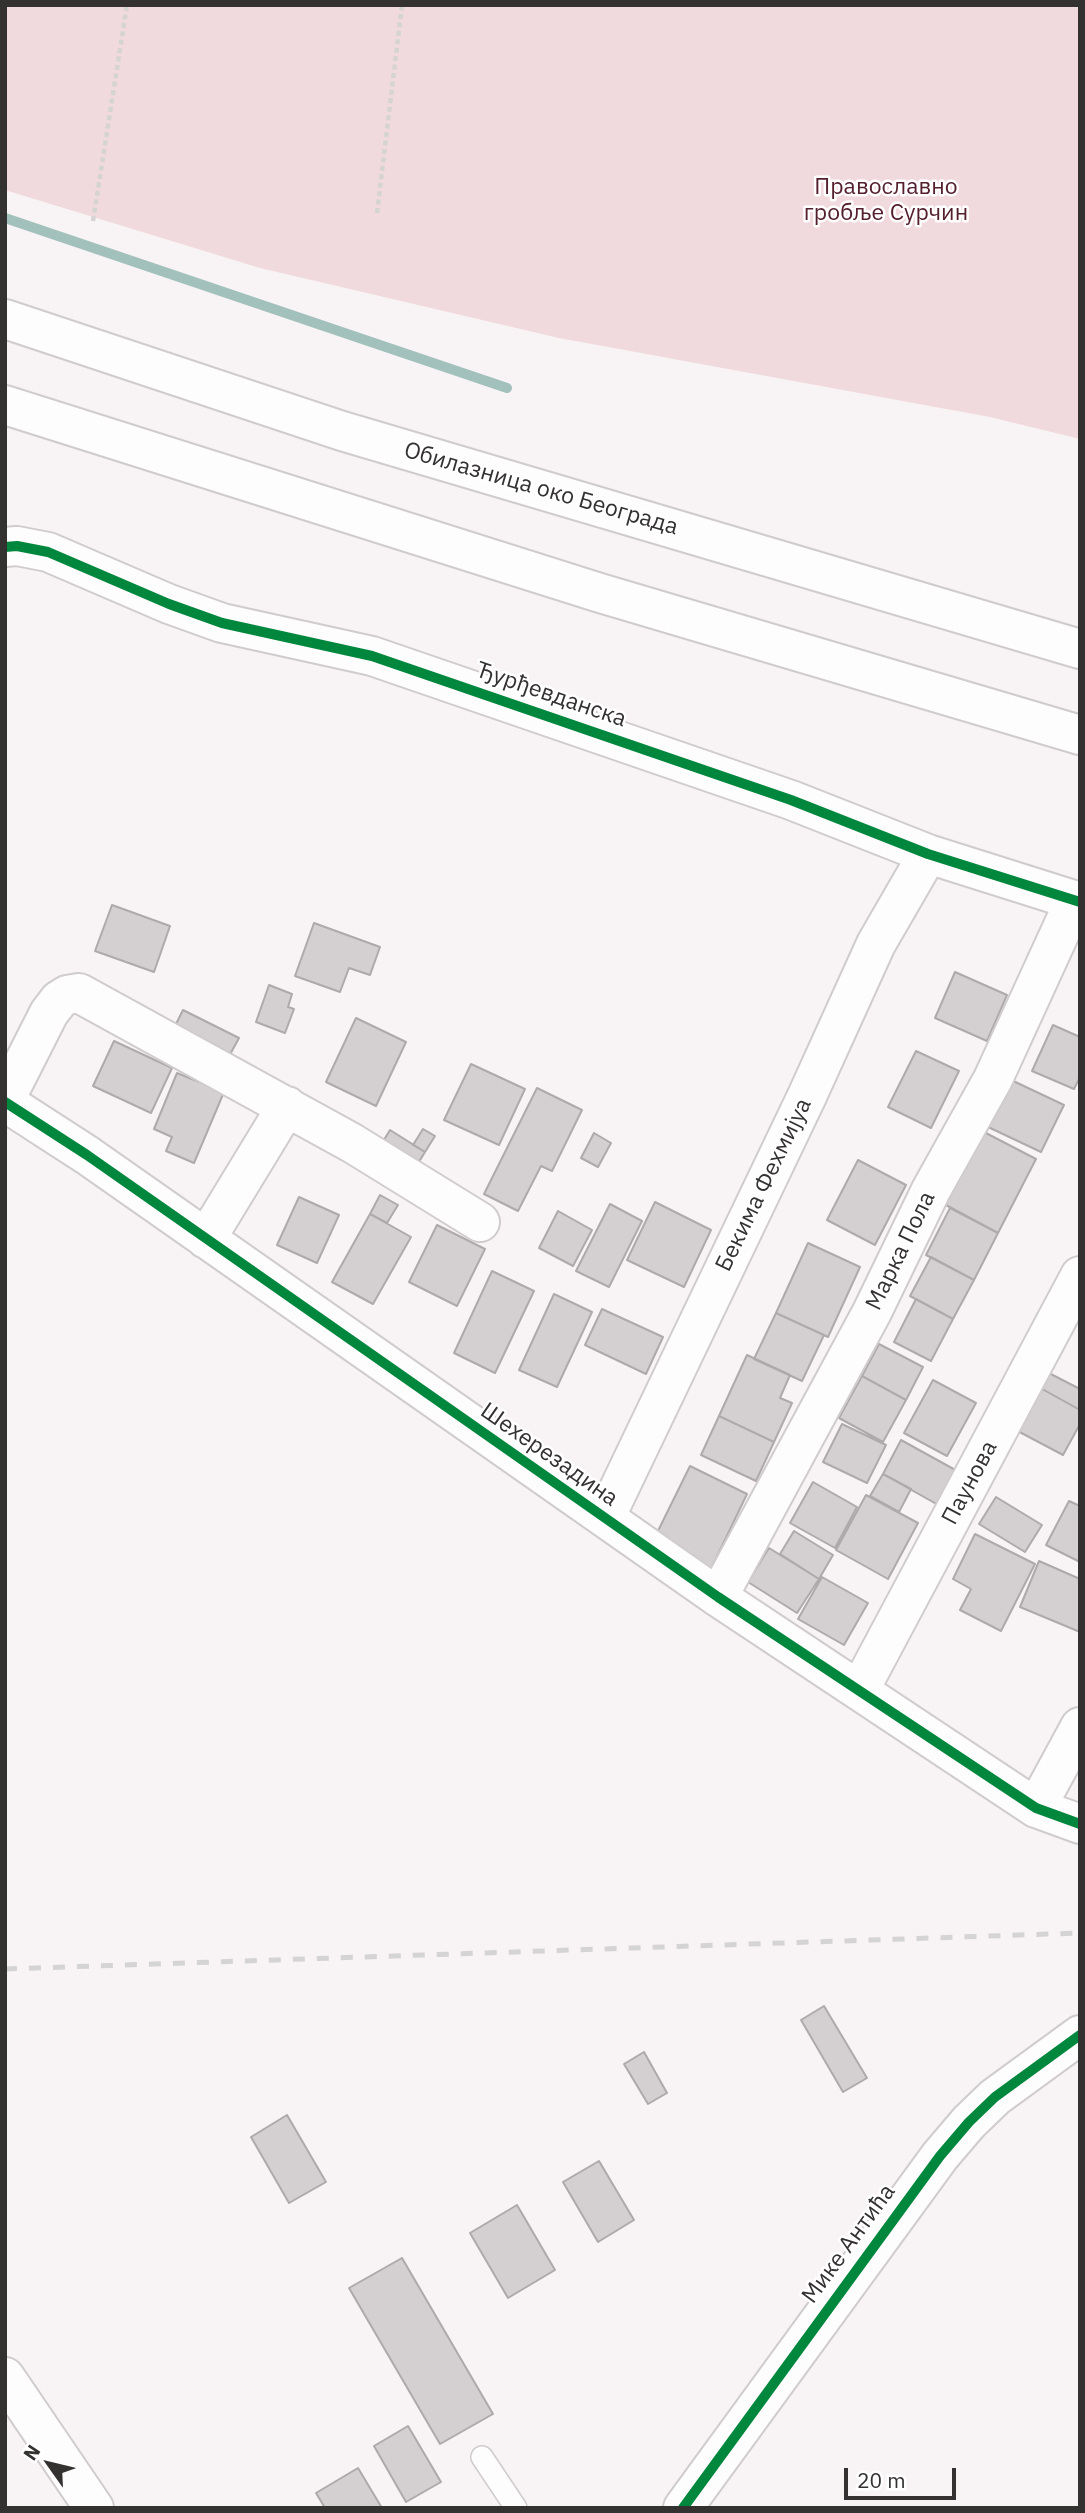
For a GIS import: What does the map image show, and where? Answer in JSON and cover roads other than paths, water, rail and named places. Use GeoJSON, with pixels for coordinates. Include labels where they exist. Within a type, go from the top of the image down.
{"type":"FeatureCollection","features":[{"type":"Feature","properties":{"kind":"main road","name":"Обилазница око Београда"},"geometry":{"type":"LineString","coordinates":[[5,319],[342,431],[1080,649]]}},
{"type":"Feature","properties":{"kind":"main road"},"geometry":{"type":"LineString","coordinates":[[5,405],[600,593],[1080,735]]}},
{"type":"Feature","properties":{"kind":"main road","name":"Ђурђевданска"},"geometry":{"type":"LineString","coordinates":[[5,547],[17,546],[48,552],[169,604],[222,623],[372,656],[791,800],[928,854],[1077,901]]}},
{"type":"Feature","properties":{"kind":"main road","name":"Бекима Фехмијуа"},"geometry":{"type":"LineString","coordinates":[[605,1518],[807,1096],[876,944],[928,854]]}},
{"type":"Feature","properties":{"kind":"main road","name":"Марка Пола"},"geometry":{"type":"LineString","coordinates":[[718,1597],[872,1312],[930,1190],[993,1079],[1077,901]]}},
{"type":"Feature","properties":{"kind":"main road"},"geometry":{"type":"LineString","coordinates":[[5,1101],[49,1013],[59,1000],[79,993],[352,1143],[480,1222]]}},
{"type":"Feature","properties":{"kind":"main road","name":"Шехерезадина"},"geometry":{"type":"LineString","coordinates":[[5,1101],[718,1597],[1036,1808],[1080,1824]]}},
{"type":"Feature","properties":{"kind":"main road"},"geometry":{"type":"LineString","coordinates":[[206,1239],[287,1106]]}},
{"type":"Feature","properties":{"kind":"main road","name":"Паунова"},"geometry":{"type":"LineString","coordinates":[[860,1689],[1080,1276]]}},
{"type":"Feature","properties":{"kind":"main road"},"geometry":{"type":"LineString","coordinates":[[1036,1808],[1080,1727]]}},
{"type":"Feature","properties":{"kind":"main road","name":"Мике Антића"},"geometry":{"type":"LineString","coordinates":[[683,2508],[947,2148],[995,2097],[1080,2035]]}},
{"type":"Feature","properties":{"kind":"main road"},"geometry":{"type":"LineString","coordinates":[[5,2377],[94,2508]]}},
{"type":"Feature","properties":{"kind":"lane"},"geometry":{"type":"LineString","coordinates":[[482,2457],[516,2508]]}},
{"type":"Feature","properties":{"kind":"waterway"},"geometry":{"type":"LineString","coordinates":[[5,218],[507,388]]}},
{"type":"Feature","properties":{"kind":"railway"},"geometry":{"type":"LineString","coordinates":[[5,1969],[1080,1933]]}},
{"type":"Feature","properties":{"kind":"park label","name":"Православно гробље Сурчин"},"geometry":{"type":"Point","coordinates":[886,200]}}]}
